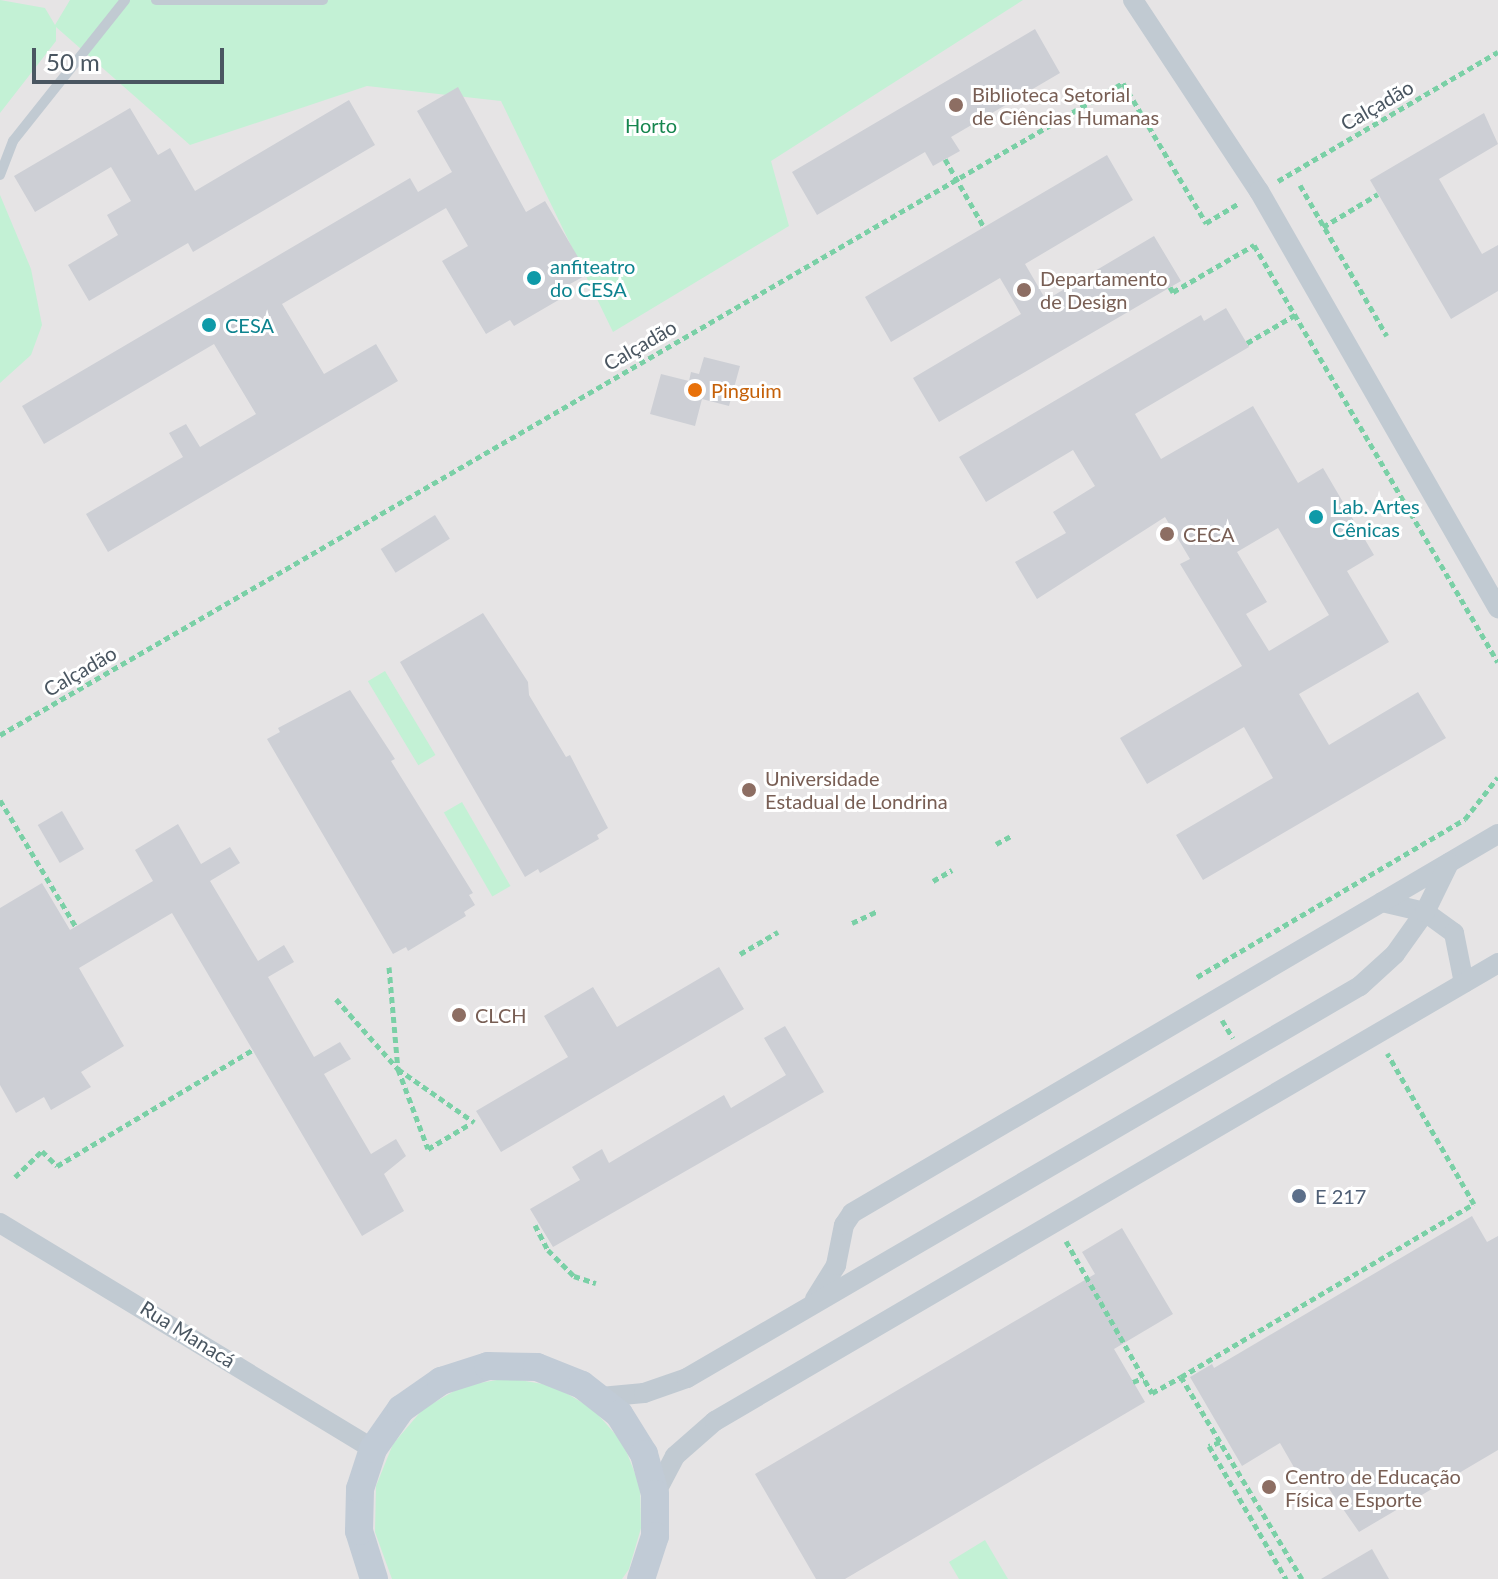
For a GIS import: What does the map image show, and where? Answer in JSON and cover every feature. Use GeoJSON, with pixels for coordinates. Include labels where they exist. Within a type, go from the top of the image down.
{"type":"FeatureCollection","features":[{"type":"Feature","properties":{"kind":"street"},"geometry":{"type":"LineString","coordinates":[[1133,0],[1259,191],[1498,608]]}},
{"type":"Feature","properties":{"kind":"street"},"geometry":{"type":"LineString","coordinates":[[808,1307],[828,1283],[844,1225],[852,1213],[1498,834]]}},
{"type":"Feature","properties":{"kind":"street"},"geometry":{"type":"LineString","coordinates":[[601,1397],[669,1386],[1360,986],[1395,954],[1425,912],[1449,863]]}},
{"type":"Feature","properties":{"kind":"street"},"geometry":{"type":"LineString","coordinates":[[1382,902],[1425,912],[1440,919],[1461,945],[1464,983]]}},
{"type":"Feature","properties":{"kind":"street"},"geometry":{"type":"LineString","coordinates":[[655,1494],[675,1456],[715,1421],[1498,963]]}},
{"type":"Feature","properties":{"kind":"street","name":"Rua Manacá"},"geometry":{"type":"LineString","coordinates":[[0,1223],[373,1449]]}},
{"type":"Feature","properties":{"kind":"street"},"geometry":{"type":"LineString","coordinates":[[374,1579],[359,1531],[360,1489],[373,1449],[401,1409],[441,1381],[488,1366],[537,1367],[601,1397],[644,1454],[655,1494],[655,1536],[641,1579]]}},
{"type":"Feature","properties":{"kind":"lane"},"geometry":{"type":"LineString","coordinates":[[0,175],[13,141],[125,0]]}},
{"type":"Feature","properties":{"kind":"lane"},"geometry":{"type":"LineString","coordinates":[[156,0],[323,0]]}},
{"type":"Feature","properties":{"kind":"path","name":"Calçadão"},"geometry":{"type":"LineString","coordinates":[[1271,184],[1498,52]]}},
{"type":"Feature","properties":{"kind":"path","name":"Calçadão"},"geometry":{"type":"LineString","coordinates":[[0,735],[1123,83],[1206,223],[1238,204]]}},
{"type":"Feature","properties":{"kind":"path"},"geometry":{"type":"LineString","coordinates":[[945,159],[984,227]]}},
{"type":"Feature","properties":{"kind":"path"},"geometry":{"type":"LineString","coordinates":[[1300,185],[1387,336]]}},
{"type":"Feature","properties":{"kind":"path"},"geometry":{"type":"LineString","coordinates":[[1323,227],[1378,194]]}},
{"type":"Feature","properties":{"kind":"path"},"geometry":{"type":"LineString","coordinates":[[1170,287],[1173,292],[1254,245],[1498,662]]}},
{"type":"Feature","properties":{"kind":"path"},"geometry":{"type":"LineString","coordinates":[[1247,343],[1295,315]]}},
{"type":"Feature","properties":{"kind":"path"},"geometry":{"type":"LineString","coordinates":[[1197,977],[1465,819],[1498,777]]}},
{"type":"Feature","properties":{"kind":"path"},"geometry":{"type":"LineString","coordinates":[[0,800],[76,927]]}},
{"type":"Feature","properties":{"kind":"path"},"geometry":{"type":"LineString","coordinates":[[996,844],[1011,836]]}},
{"type":"Feature","properties":{"kind":"path"},"geometry":{"type":"LineString","coordinates":[[933,881],[952,870]]}},
{"type":"Feature","properties":{"kind":"path"},"geometry":{"type":"LineString","coordinates":[[852,923],[878,911]]}},
{"type":"Feature","properties":{"kind":"path"},"geometry":{"type":"LineString","coordinates":[[740,954],[778,932]]}},
{"type":"Feature","properties":{"kind":"path"},"geometry":{"type":"LineString","coordinates":[[336,999],[398,1069],[471,1124],[428,1149],[398,1069],[389,967]]}},
{"type":"Feature","properties":{"kind":"path"},"geometry":{"type":"LineString","coordinates":[[1222,1020],[1235,1043]]}},
{"type":"Feature","properties":{"kind":"path"},"geometry":{"type":"LineString","coordinates":[[1062,1233],[1152,1393],[1181,1377],[1474,1204],[1386,1050],[1387,1042]]}},
{"type":"Feature","properties":{"kind":"path"},"geometry":{"type":"LineString","coordinates":[[15,1177],[42,1151],[57,1166],[252,1050]]}},
{"type":"Feature","properties":{"kind":"path"},"geometry":{"type":"LineString","coordinates":[[535,1225],[548,1250],[574,1276],[596,1283]]}},
{"type":"Feature","properties":{"kind":"path"},"geometry":{"type":"LineString","coordinates":[[1181,1377],[1302,1579]]}},
{"type":"Feature","properties":{"kind":"path"},"geometry":{"type":"LineString","coordinates":[[1133,1382],[1143,1378]]}},
{"type":"Feature","properties":{"kind":"path"},"geometry":{"type":"LineString","coordinates":[[1220,1442],[1209,1446],[1286,1579]]}},
{"type":"Feature","properties":{"kind":"shaded area","name":"Universidade Estadual de Londrina"},"geometry":{"type":"Polygon","coordinates":[[[0,0],[1498,0],[1498,1579],[0,1579],[0,0]]]}},
{"type":"Feature","properties":{"kind":"green space","name":"Horto"},"geometry":{"type":"Polygon","coordinates":[[[0,0],[45,8],[55,25],[70,0],[1023,0],[771,161],[789,226],[613,332],[501,101],[367,86],[190,145],[56,27],[56,41],[0,113],[0,0]]]}},
{"type":"Feature","properties":{"kind":"green space"},"geometry":{"type":"Polygon","coordinates":[[[0,195],[31,269],[42,325],[31,355],[0,383],[0,195]]]}},
{"type":"Feature","properties":{"kind":"green space"},"geometry":{"type":"Polygon","coordinates":[[[385,671],[435,755],[418,765],[368,681],[385,671]]]}},
{"type":"Feature","properties":{"kind":"green space"},"geometry":{"type":"Polygon","coordinates":[[[462,802],[510,886],[492,897],[444,812],[462,802]]]}},
{"type":"Feature","properties":{"kind":"green space"},"geometry":{"type":"Polygon","coordinates":[[[508,1378],[554,1386],[593,1409],[623,1443],[640,1486],[641,1528],[629,1569],[622,1579],[392,1579],[375,1532],[376,1486],[393,1444],[423,1409],[463,1386],[508,1378]]]}},
{"type":"Feature","properties":{"kind":"green space"},"geometry":{"type":"Polygon","coordinates":[[[985,1540],[1008,1579],[959,1579],[949,1562],[985,1540]]]}},
{"type":"Feature","properties":{"kind":"building","name":"Biblioteca Setorial de Ciências Humanas"},"geometry":{"type":"Polygon","coordinates":[[[1035,29],[1060,73],[951,137],[960,151],[933,166],[925,152],[817,215],[792,172],[1035,29]]]}},
{"type":"Feature","properties":{"kind":"building","name":"CESA"},"geometry":{"type":"Polygon","coordinates":[[[458,87],[526,212],[545,201],[588,274],[570,284],[574,291],[514,326],[510,320],[486,334],[442,261],[468,246],[446,208],[282,304],[324,374],[376,344],[398,381],[108,552],[86,514],[183,457],[169,433],[186,424],[200,447],[256,414],[214,344],[44,444],[22,406],[410,178],[418,192],[452,172],[417,111],[458,87]]]}},
{"type":"Feature","properties":{"kind":"building"},"geometry":{"type":"Polygon","coordinates":[[[349,100],[375,145],[193,252],[188,243],[89,301],[68,265],[118,235],[107,215],[131,201],[111,167],[35,212],[14,176],[130,108],[158,155],[170,148],[195,191],[349,100]]]}},
{"type":"Feature","properties":{"kind":"building"},"geometry":{"type":"Polygon","coordinates":[[[1484,113],[1498,144],[1439,179],[1482,254],[1498,245],[1498,291],[1451,319],[1370,180],[1484,113]]]}},
{"type":"Feature","properties":{"kind":"building"},"geometry":{"type":"Polygon","coordinates":[[[1107,155],[1133,200],[1025,264],[1046,300],[1154,236],[1181,281],[939,422],[913,378],[1021,314],[1000,278],[891,342],[865,297],[1107,155]]]}},
{"type":"Feature","properties":{"kind":"building"},"geometry":{"type":"Polygon","coordinates":[[[1226,308],[1249,347],[1135,414],[1161,459],[1253,406],[1298,483],[1323,468],[1374,555],[1347,571],[1389,642],[1299,694],[1329,745],[1418,692],[1446,738],[1203,880],[1176,835],[1273,778],[1244,727],[1147,784],[1120,738],[1242,666],[1180,564],[1190,559],[1165,517],[1037,599],[1015,562],[1066,533],[1053,512],[1095,486],[1073,450],[986,502],[959,457],[1201,315],[1204,321],[1226,308]],[[1278,528],[1237,552],[1267,602],[1246,614],[1269,651],[1329,615],[1278,528]]]}},
{"type":"Feature","properties":{"kind":"building","name":"Pinguim"},"geometry":{"type":"Polygon","coordinates":[[[704,357],[740,366],[729,406],[702,399],[695,426],[650,414],[661,374],[689,381],[691,372],[699,374],[704,357]]]}},
{"type":"Feature","properties":{"kind":"building"},"geometry":{"type":"Polygon","coordinates":[[[435,515],[450,539],[396,573],[381,549],[435,515]]]}},
{"type":"Feature","properties":{"kind":"building"},"geometry":{"type":"Polygon","coordinates":[[[483,613],[528,682],[529,695],[566,757],[570,755],[608,828],[597,835],[599,839],[540,873],[538,869],[525,877],[400,662],[483,613]]]}},
{"type":"Feature","properties":{"kind":"building"},"geometry":{"type":"Polygon","coordinates":[[[350,690],[395,759],[391,761],[473,893],[469,895],[475,905],[464,912],[466,916],[408,951],[406,947],[393,954],[267,739],[280,732],[278,728],[350,690]]]}},
{"type":"Feature","properties":{"kind":"building"},"geometry":{"type":"Polygon","coordinates":[[[62,811],[84,849],[60,863],[38,825],[62,811]]]}},
{"type":"Feature","properties":{"kind":"building"},"geometry":{"type":"Polygon","coordinates":[[[178,824],[201,864],[230,847],[240,863],[210,881],[258,961],[284,945],[294,962],[268,977],[314,1057],[340,1042],[351,1059],[324,1074],[371,1154],[396,1139],[406,1156],[384,1174],[404,1211],[362,1236],[172,913],[79,968],[124,1046],[81,1072],[91,1087],[51,1110],[44,1097],[16,1113],[0,1085],[0,908],[42,883],[70,930],[153,881],[135,850],[178,824]]]}},
{"type":"Feature","properties":{"kind":"building"},"geometry":{"type":"Polygon","coordinates":[[[719,967],[744,1009],[501,1152],[476,1111],[568,1057],[544,1016],[593,987],[617,1027],[719,967]]]}},
{"type":"Feature","properties":{"kind":"building"},"geometry":{"type":"Polygon","coordinates":[[[785,1026],[824,1092],[553,1247],[530,1209],[580,1180],[572,1167],[602,1149],[609,1163],[724,1095],[731,1108],[786,1075],[764,1038],[785,1026]]]}},
{"type":"Feature","properties":{"kind":"building"},"geometry":{"type":"Polygon","coordinates":[[[1472,1216],[1487,1242],[1498,1236],[1498,1450],[1359,1532],[1318,1473],[1303,1483],[1280,1443],[1242,1466],[1190,1377],[1212,1364],[1214,1368],[1472,1216]]]}},
{"type":"Feature","properties":{"kind":"building"},"geometry":{"type":"Polygon","coordinates":[[[1122,1228],[1173,1314],[1114,1349],[1145,1402],[845,1579],[816,1579],[755,1474],[1095,1274],[1082,1252],[1122,1228]]]}},
{"type":"Feature","properties":{"kind":"building"},"geometry":{"type":"Polygon","coordinates":[[[1372,1549],[1389,1579],[1321,1579],[1372,1549]]]}},
{"type":"Feature","properties":{"kind":"place","name":"Biblioteca Setorial de Ciências Humanas"},"geometry":{"type":"Point","coordinates":[956,105]}},
{"type":"Feature","properties":{"kind":"place","name":"anfiteatro do CESA"},"geometry":{"type":"Point","coordinates":[534,278]}},
{"type":"Feature","properties":{"kind":"place","name":"Departamento de Design"},"geometry":{"type":"Point","coordinates":[1024,290]}},
{"type":"Feature","properties":{"kind":"place","name":"CESA"},"geometry":{"type":"Point","coordinates":[209,325]}},
{"type":"Feature","properties":{"kind":"place","name":"Pinguim"},"geometry":{"type":"Point","coordinates":[695,390]}},
{"type":"Feature","properties":{"kind":"place","name":"Lab. Artes Cênicas"},"geometry":{"type":"Point","coordinates":[1316,517]}},
{"type":"Feature","properties":{"kind":"place","name":"CECA"},"geometry":{"type":"Point","coordinates":[1167,534]}},
{"type":"Feature","properties":{"kind":"place","name":"Universidade Estadual de Londrina"},"geometry":{"type":"Point","coordinates":[749,790]}},
{"type":"Feature","properties":{"kind":"place","name":"CLCH"},"geometry":{"type":"Point","coordinates":[459,1015]}},
{"type":"Feature","properties":{"kind":"place","name":"E 217"},"geometry":{"type":"Point","coordinates":[1299,1196]}},
{"type":"Feature","properties":{"kind":"place","name":"Centro de Educação Física e Esporte"},"geometry":{"type":"Point","coordinates":[1269,1487]}}]}
